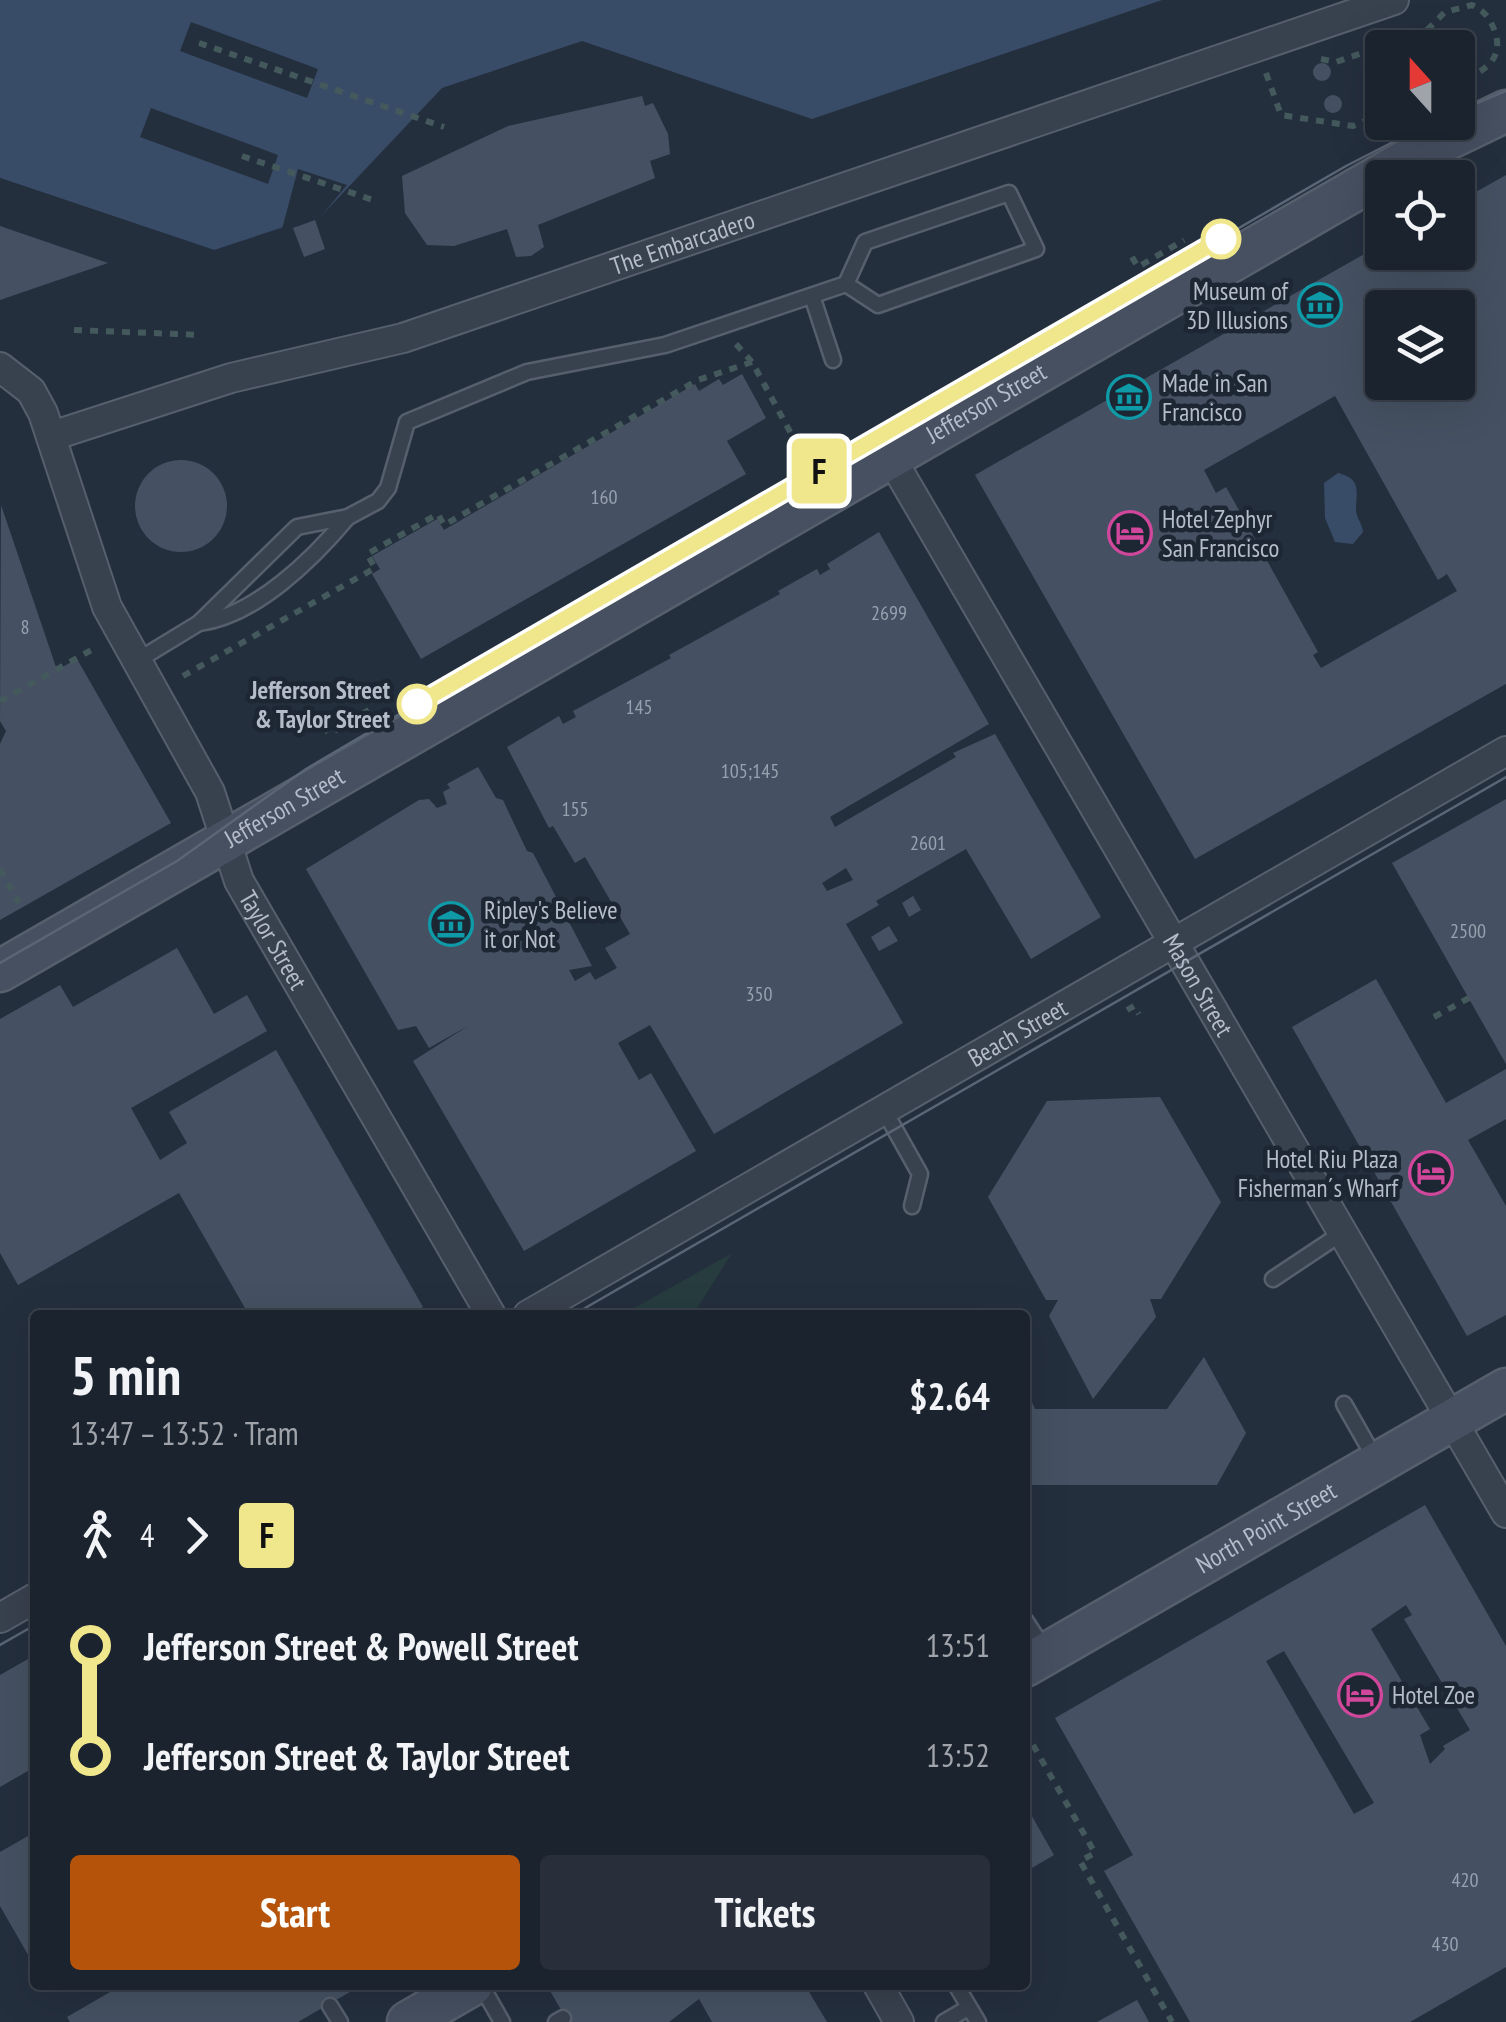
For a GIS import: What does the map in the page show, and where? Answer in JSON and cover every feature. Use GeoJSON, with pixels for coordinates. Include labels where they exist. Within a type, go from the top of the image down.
{"type":"FeatureCollection","features":[{"type":"Feature","properties":{"kind":"street","name":"The Embarcadero"},"geometry":{"type":"LineString","coordinates":[[52,436],[232,378],[402,338],[1394,0]]}},
{"type":"Feature","properties":{"kind":"street","name":"Jefferson Street"},"geometry":{"type":"LineString","coordinates":[[0,971],[1421,152],[1506,111]]}},
{"type":"Feature","properties":{"kind":"street"},"geometry":{"type":"LineString","coordinates":[[0,367],[31,392],[52,436]]}},
{"type":"Feature","properties":{"kind":"street","name":"Taylor Street"},"geometry":{"type":"LineString","coordinates":[[52,436],[119,635],[210,792],[239,881],[488,1310]]}},
{"type":"Feature","properties":{"kind":"street","name":"Mason Street"},"geometry":{"type":"LineString","coordinates":[[892,458],[1506,1513]]}},
{"type":"Feature","properties":{"kind":"street","name":"Beach Street"},"geometry":{"type":"LineString","coordinates":[[537,1310],[1506,752]]}},
{"type":"Feature","properties":{"kind":"street","name":"North Point Street"},"geometry":{"type":"LineString","coordinates":[[1036,1660],[1506,1389]]}},
{"type":"Feature","properties":{"kind":"street"},"geometry":{"type":"LineString","coordinates":[[0,1618],[30,1601]]}},
{"type":"Feature","properties":{"kind":"street"},"geometry":{"type":"LineString","coordinates":[[408,2022],[461,1990]]}},
{"type":"Feature","properties":{"kind":"street"},"geometry":{"type":"LineString","coordinates":[[881,1990],[899,2022]]}},
{"type":"Feature","properties":{"kind":"lane"},"geometry":{"type":"LineString","coordinates":[[136,662],[198,623],[296,528],[348,517],[378,501],[388,488],[407,422],[527,372],[666,346],[846,284],[866,242],[1009,193],[1036,249],[878,305],[846,284]]}},
{"type":"Feature","properties":{"kind":"lane"},"geometry":{"type":"LineString","coordinates":[[812,296],[833,360]]}},
{"type":"Feature","properties":{"kind":"lane"},"geometry":{"type":"LineString","coordinates":[[198,623],[238,612],[319,548],[348,517]]}},
{"type":"Feature","properties":{"kind":"lane"},"geometry":{"type":"LineString","coordinates":[[884,1110],[920,1174],[912,1206]]}},
{"type":"Feature","properties":{"kind":"lane"},"geometry":{"type":"LineString","coordinates":[[1273,1279],[1342,1233]]}},
{"type":"Feature","properties":{"kind":"lane"},"geometry":{"type":"LineString","coordinates":[[1344,1404],[1377,1463]]}},
{"type":"Feature","properties":{"kind":"lane"},"geometry":{"type":"LineString","coordinates":[[469,1990],[502,2022]]}},
{"type":"Feature","properties":{"kind":"lane"},"geometry":{"type":"LineString","coordinates":[[959,1990],[978,2022]]}},
{"type":"Feature","properties":{"kind":"lane"},"geometry":{"type":"LineString","coordinates":[[330,2006],[340,2022]]}},
{"type":"Feature","properties":{"kind":"lane"},"geometry":{"type":"LineString","coordinates":[[944,2022],[968,2008]]}},
{"type":"Feature","properties":{"kind":"path"},"geometry":{"type":"LineString","coordinates":[[1428,30],[1445,12],[1472,6],[1490,19],[1499,41],[1496,58],[1475,75]]}},
{"type":"Feature","properties":{"kind":"path"},"geometry":{"type":"LineString","coordinates":[[199,43],[444,127]]}},
{"type":"Feature","properties":{"kind":"path"},"geometry":{"type":"LineString","coordinates":[[1308,57],[1336,62],[1365,52]]}},
{"type":"Feature","properties":{"kind":"path"},"geometry":{"type":"LineString","coordinates":[[1272,69],[1264,66],[1281,115],[1353,126],[1365,121]]}},
{"type":"Feature","properties":{"kind":"path"},"geometry":{"type":"LineString","coordinates":[[242,156],[376,201]]}},
{"type":"Feature","properties":{"kind":"path"},"geometry":{"type":"LineString","coordinates":[[1132,257],[1138,267],[1184,240]]}},
{"type":"Feature","properties":{"kind":"path"},"geometry":{"type":"LineString","coordinates":[[719,327],[752,362],[800,450]]}},
{"type":"Feature","properties":{"kind":"path"},"geometry":{"type":"LineString","coordinates":[[74,330],[202,334]]}},
{"type":"Feature","properties":{"kind":"path"},"geometry":{"type":"LineString","coordinates":[[183,676],[374,568],[367,554],[438,514],[444,525],[698,380],[752,362]]}},
{"type":"Feature","properties":{"kind":"path"},"geometry":{"type":"LineString","coordinates":[[0,702],[119,635]]}},
{"type":"Feature","properties":{"kind":"path"},"geometry":{"type":"LineString","coordinates":[[324,726],[328,734],[374,707]]}},
{"type":"Feature","properties":{"kind":"path"},"geometry":{"type":"LineString","coordinates":[[0,869],[19,903]]}},
{"type":"Feature","properties":{"kind":"path"},"geometry":{"type":"LineString","coordinates":[[1434,1017],[1469,998]]}},
{"type":"Feature","properties":{"kind":"path"},"geometry":{"type":"LineString","coordinates":[[1117,1016],[1134,1006],[1139,1014]]}},
{"type":"Feature","properties":{"kind":"path"},"geometry":{"type":"LineString","coordinates":[[1030,1740],[1095,1853],[1080,1860],[1172,2022]]}},
{"type":"Feature","properties":{"kind":"green space"},"geometry":{"type":"Polygon","coordinates":[[[732,1253],[696,1310],[631,1310],[732,1253]]]}},
{"type":"Feature","properties":{"kind":"water"},"geometry":{"type":"Polygon","coordinates":[[[0,0],[1162,0],[812,119],[582,41],[442,88],[323,214],[214,250],[0,178],[0,0]]]}},
{"type":"Feature","properties":{"kind":"water"},"geometry":{"type":"Polygon","coordinates":[[[1338,473],[1354,481],[1357,489],[1356,511],[1363,532],[1353,544],[1335,542],[1325,518],[1324,483],[1338,473]]]}},
{"type":"Feature","properties":{"kind":"pier"},"geometry":{"type":"Polygon","coordinates":[[[191,22],[318,69],[307,98],[180,51],[191,22]]]}},
{"type":"Feature","properties":{"kind":"pier"},"geometry":{"type":"Polygon","coordinates":[[[151,108],[278,155],[268,184],[140,137],[151,108]]]}},
{"type":"Feature","properties":{"kind":"pier"},"geometry":{"type":"Polygon","coordinates":[[[298,169],[347,185],[323,214],[282,229],[298,169]]]}},
{"type":"Feature","properties":{"kind":"pier"},"geometry":{"type":"Polygon","coordinates":[[[0,178],[214,250],[216,255],[0,183],[0,178]]]}},
{"type":"Feature","properties":{"kind":"building"},"geometry":{"type":"Polygon","coordinates":[[[1322,63],[1329,65],[1329,79],[1322,81],[1315,79],[1313,72],[1315,65],[1322,63]]]}},
{"type":"Feature","properties":{"kind":"building"},"geometry":{"type":"Polygon","coordinates":[[[1333,95],[1340,97],[1340,111],[1333,113],[1326,111],[1324,104],[1326,97],[1333,95]]]}},
{"type":"Feature","properties":{"kind":"building"},"geometry":{"type":"Polygon","coordinates":[[[642,96],[645,106],[653,103],[668,134],[670,154],[650,161],[655,178],[538,225],[544,247],[531,256],[516,257],[507,229],[454,246],[427,245],[405,213],[402,176],[508,126],[642,96]]]}},
{"type":"Feature","properties":{"kind":"building","name":"Hotel Zephyr San Francisco"},"geometry":{"type":"Polygon","coordinates":[[[1506,175],[1506,684],[1195,859],[975,475],[1365,254],[1365,270],[1475,270],[1475,192],[1506,175]],[[1335,396],[1204,470],[1216,493],[1226,487],[1318,652],[1313,655],[1321,668],[1457,591],[1447,574],[1438,580],[1335,396]]]}},
{"type":"Feature","properties":{"kind":"building"},"geometry":{"type":"Polygon","coordinates":[[[315,220],[325,249],[304,257],[293,228],[315,220]]]}},
{"type":"Feature","properties":{"kind":"building"},"geometry":{"type":"Polygon","coordinates":[[[0,226],[108,263],[0,300],[0,226]]]}},
{"type":"Feature","properties":{"kind":"building"},"geometry":{"type":"Polygon","coordinates":[[[742,374],[766,418],[727,441],[746,474],[421,659],[372,574],[380,569],[372,556],[437,519],[444,530],[695,384],[699,391],[719,379],[723,385],[742,374]]]}},
{"type":"Feature","properties":{"kind":"building"},"geometry":{"type":"Polygon","coordinates":[[[181,460],[199,463],[214,473],[224,488],[224,524],[214,539],[199,549],[181,552],[163,549],[148,539],[138,524],[135,506],[138,488],[148,473],[163,463],[181,460]]]}},
{"type":"Feature","properties":{"kind":"building"},"geometry":{"type":"Polygon","coordinates":[[[1,505],[57,670],[77,659],[171,823],[0,920],[0,744],[6,731],[0,721],[1,505]]]}},
{"type":"Feature","properties":{"kind":"building"},"geometry":{"type":"Polygon","coordinates":[[[879,532],[989,724],[830,817],[835,827],[956,757],[953,753],[995,734],[1101,917],[1031,959],[966,849],[876,901],[879,905],[846,924],[903,1023],[714,1134],[650,1025],[618,1043],[639,1080],[651,1073],[696,1151],[524,1251],[413,1061],[468,1026],[429,1048],[416,1026],[398,1030],[306,869],[419,800],[429,799],[437,808],[447,804],[443,792],[450,788],[447,784],[478,767],[496,798],[503,800],[592,966],[569,970],[575,981],[590,972],[595,980],[617,968],[605,948],[630,934],[585,857],[575,863],[553,826],[549,828],[507,747],[559,716],[563,724],[576,717],[573,711],[671,658],[669,655],[780,594],[778,591],[817,569],[820,575],[830,569],[827,564],[879,532]],[[846,868],[822,883],[827,891],[853,880],[846,868]]]}},
{"type":"Feature","properties":{"kind":"building"},"geometry":{"type":"Polygon","coordinates":[[[1506,799],[1506,1064],[1392,863],[1506,799]]]}},
{"type":"Feature","properties":{"kind":"building"},"geometry":{"type":"Polygon","coordinates":[[[913,896],[921,910],[909,917],[902,903],[913,896]]]}},
{"type":"Feature","properties":{"kind":"building"},"geometry":{"type":"Polygon","coordinates":[[[889,926],[898,941],[879,951],[871,937],[889,926]]]}},
{"type":"Feature","properties":{"kind":"building"},"geometry":{"type":"Polygon","coordinates":[[[177,948],[214,1014],[247,995],[267,1031],[131,1108],[160,1160],[187,1143],[169,1112],[276,1050],[423,1307],[246,1310],[179,1193],[18,1285],[0,1253],[0,1019],[60,985],[73,1007],[177,948]]]}},
{"type":"Feature","properties":{"kind":"building","name":"Hotel Riu Plaza Fisherman´s Wharf"},"geometry":{"type":"Polygon","coordinates":[[[1376,979],[1446,1103],[1506,1069],[1506,1119],[1468,1140],[1506,1206],[1506,1315],[1467,1336],[1292,1027],[1376,979]]]}},
{"type":"Feature","properties":{"kind":"building"},"geometry":{"type":"Polygon","coordinates":[[[1160,1097],[1221,1202],[1161,1299],[1150,1299],[1156,1317],[1093,1399],[1049,1316],[1058,1300],[1046,1300],[988,1197],[1047,1101],[1160,1097]]]}},
{"type":"Feature","properties":{"kind":"building"},"geometry":{"type":"Polygon","coordinates":[[[1204,1357],[1246,1433],[1217,1485],[1030,1485],[1030,1398],[1035,1409],[1167,1409],[1204,1357]]]}},
{"type":"Feature","properties":{"kind":"building"},"geometry":{"type":"Polygon","coordinates":[[[1425,1505],[1506,1646],[1506,1967],[1410,2022],[1190,2022],[1104,1871],[1133,1855],[1055,1718],[1425,1505]],[[1406,1605],[1371,1629],[1430,1729],[1420,1735],[1430,1764],[1445,1749],[1443,1746],[1470,1730],[1404,1619],[1412,1615],[1406,1605]],[[1284,1651],[1266,1661],[1354,1814],[1374,1803],[1284,1651]]]}},
{"type":"Feature","properties":{"kind":"building"},"geometry":{"type":"Polygon","coordinates":[[[30,1658],[30,1770],[0,1787],[0,1675],[30,1658]]]}},
{"type":"Feature","properties":{"kind":"building"},"geometry":{"type":"Polygon","coordinates":[[[1030,1813],[1054,1855],[1030,1869],[1030,1813]]]}},
{"type":"Feature","properties":{"kind":"building"},"geometry":{"type":"Polygon","coordinates":[[[30,1835],[30,1958],[0,1906],[0,1852],[30,1835]]]}},
{"type":"Feature","properties":{"kind":"building"},"geometry":{"type":"Polygon","coordinates":[[[113,1990],[353,1990],[298,2022],[70,2022],[67,2017],[113,1990]]]}},
{"type":"Feature","properties":{"kind":"building"},"geometry":{"type":"Polygon","coordinates":[[[550,1990],[808,1990],[827,2022],[712,2022],[699,1999],[669,2022],[568,2022],[550,1990]]]}},
{"type":"Feature","properties":{"kind":"building"},"geometry":{"type":"Polygon","coordinates":[[[1137,2000],[1149,2022],[1097,2022],[1137,2000]]]}},
{"type":"Feature","properties":{"kind":"tram line"},"geometry":{"type":"LineString","coordinates":[[1475,104],[1506,91]]}},
{"type":"Feature","properties":{"kind":"tram line"},"geometry":{"type":"LineString","coordinates":[[0,963],[177,861],[306,769],[384,723],[1397,140]]}},
{"type":"Feature","properties":{"kind":"tram line","name":"F"},"geometry":{"type":"LineString","coordinates":[[417,704],[1221,239]]}},
{"type":"Feature","properties":{"kind":"tram line"},"geometry":{"type":"LineString","coordinates":[[582,1310],[1506,777]]}},
{"type":"Feature","properties":{"kind":"tram line"},"geometry":{"type":"LineString","coordinates":[[0,1645],[30,1628]]}},
{"type":"Feature","properties":{"kind":"place","name":"Museum of 3D Illusions"},"geometry":{"type":"Point","coordinates":[1320,305]}},
{"type":"Feature","properties":{"kind":"place","name":"Made in San Francisco"},"geometry":{"type":"Point","coordinates":[1129,397]}},
{"type":"Feature","properties":{"kind":"place","name":"Hotel Zephyr San Francisco"},"geometry":{"type":"Point","coordinates":[1130,533]}},
{"type":"Feature","properties":{"kind":"place","name":"Jefferson Street & Taylor Street"},"geometry":{"type":"Point","coordinates":[417,704]}},
{"type":"Feature","properties":{"kind":"place","name":"Ripley's Believe it or Not"},"geometry":{"type":"Point","coordinates":[451,924]}},
{"type":"Feature","properties":{"kind":"place","name":"Hotel Riu Plaza Fisherman´s Wharf"},"geometry":{"type":"Point","coordinates":[1431,1173]}},
{"type":"Feature","properties":{"kind":"place","name":"Hotel Zoe"},"geometry":{"type":"Point","coordinates":[1360,1695]}}]}
